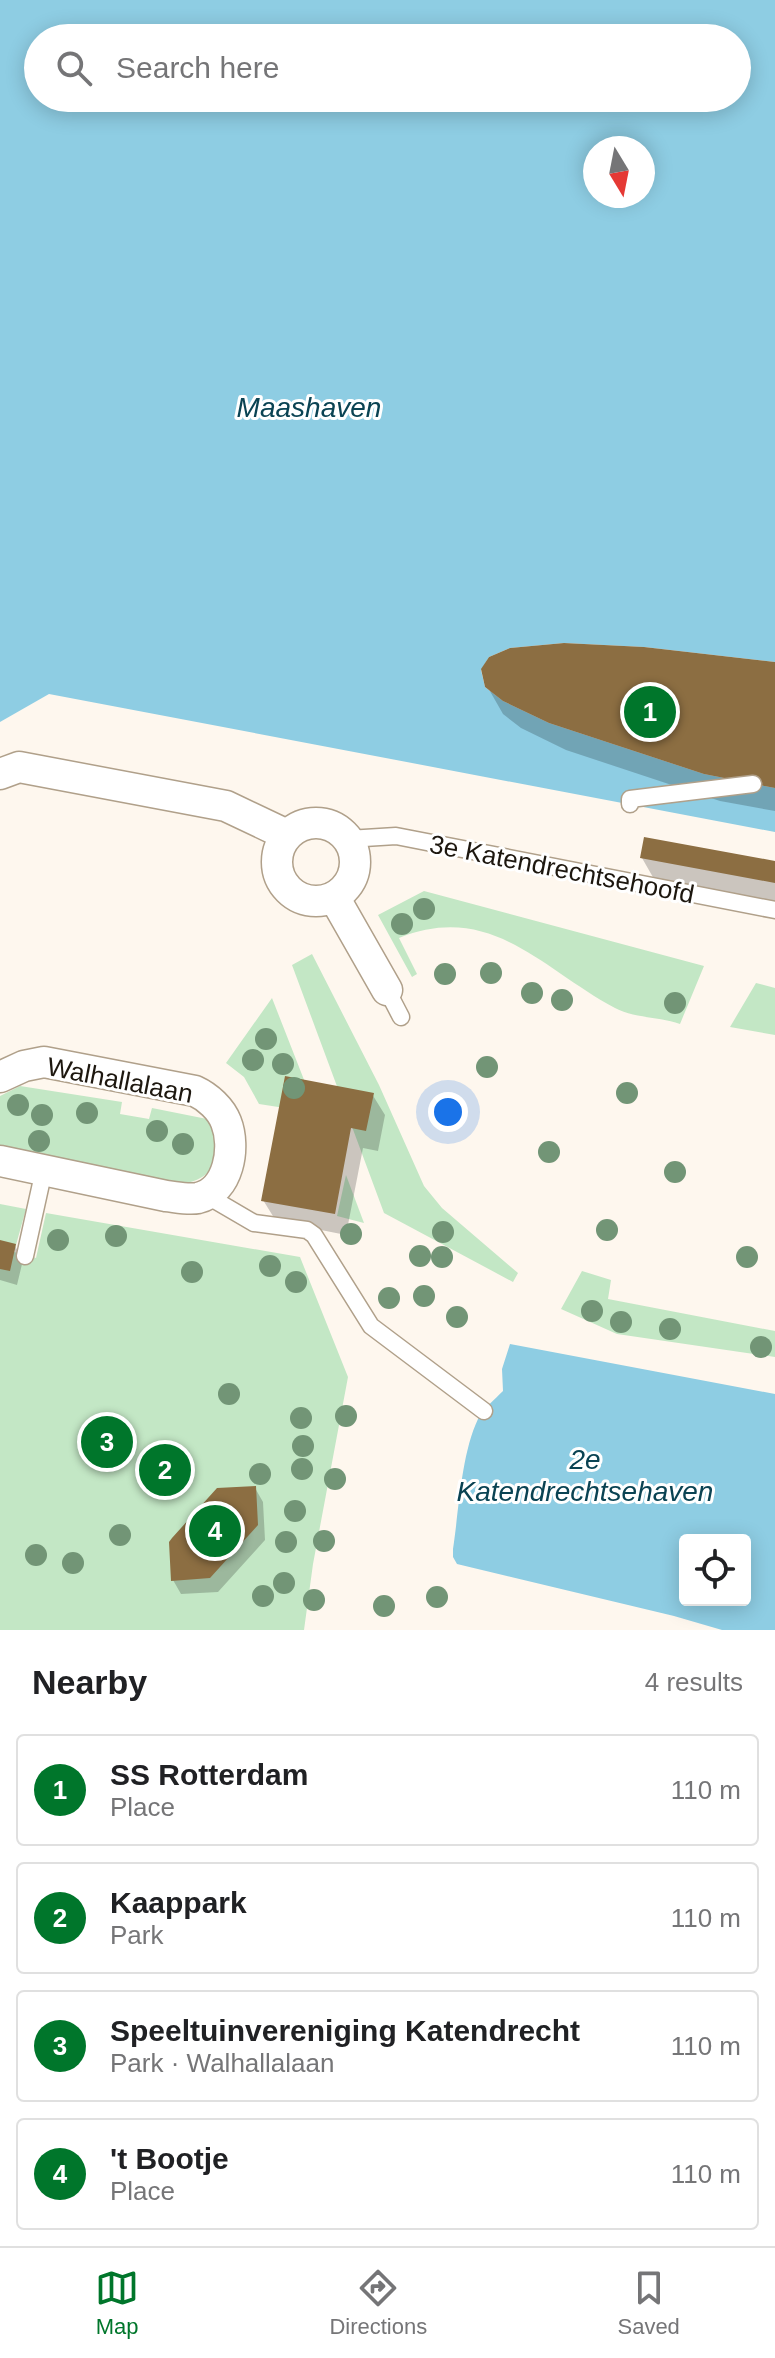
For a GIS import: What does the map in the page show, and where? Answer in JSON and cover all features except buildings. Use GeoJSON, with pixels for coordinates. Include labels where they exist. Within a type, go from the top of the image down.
{"type":"FeatureCollection","features":[{"type":"Feature","properties":{"kind":"street"},"geometry":{"type":"LineString","coordinates":[[6,771],[19,767],[226,806],[287,835]]}},
{"type":"Feature","properties":{"kind":"street"},"geometry":{"type":"LineString","coordinates":[[319,822],[330,825],[348,839],[354,851],[355,865],[345,889],[321,901],[295,895],[285,886],[278,874],[276,860],[279,846],[287,835],[307,823],[319,822]]}},
{"type":"Feature","properties":{"kind":"street"},"geometry":{"type":"LineString","coordinates":[[334,897],[387,990]]}},
{"type":"Feature","properties":{"kind":"street","name":"Walhallalaan"},"geometry":{"type":"LineString","coordinates":[[0,1077],[24,1066],[44,1062],[202,1094],[222,1114],[230,1139],[225,1171],[215,1188],[206,1195]]}},
{"type":"Feature","properties":{"kind":"street"},"geometry":{"type":"LineString","coordinates":[[0,1161],[166,1196],[191,1198],[206,1195]]}},
{"type":"Feature","properties":{"kind":"lane"},"geometry":{"type":"LineString","coordinates":[[630,804],[630,799],[753,784]]}},
{"type":"Feature","properties":{"kind":"lane","name":"3e Katendrechtsehoofd"},"geometry":{"type":"LineString","coordinates":[[348,839],[405,838],[775,910]]}},
{"type":"Feature","properties":{"kind":"lane"},"geometry":{"type":"LineString","coordinates":[[387,990],[401,1017]]}},
{"type":"Feature","properties":{"kind":"lane"},"geometry":{"type":"LineString","coordinates":[[25,1256],[44,1170]]}},
{"type":"Feature","properties":{"kind":"lane"},"geometry":{"type":"LineString","coordinates":[[206,1195],[254,1223],[307,1230],[314,1235],[371,1326],[484,1411]]}},
{"type":"Feature","properties":{"kind":"green space"},"geometry":{"type":"Polygon","coordinates":[[[424,891],[704,966],[680,1024],[615,1008],[514,944],[461,928],[432,929],[399,938],[417,974],[412,977],[378,915],[424,891]]]}},
{"type":"Feature","properties":{"kind":"green space"},"geometry":{"type":"Polygon","coordinates":[[[312,954],[379,1085],[424,1186],[442,1208],[518,1273],[513,1282],[384,1213],[292,965],[312,954]]]}},
{"type":"Feature","properties":{"kind":"green space"},"geometry":{"type":"Polygon","coordinates":[[[756,983],[775,988],[775,1035],[730,1027],[756,983]]]}},
{"type":"Feature","properties":{"kind":"green space"},"geometry":{"type":"Polygon","coordinates":[[[272,998],[317,1113],[259,1104],[244,1077],[226,1063],[272,998]]]}},
{"type":"Feature","properties":{"kind":"green space"},"geometry":{"type":"Polygon","coordinates":[[[20,1086],[122,1102],[120,1114],[149,1119],[152,1108],[212,1120],[216,1154],[214,1163],[203,1176],[179,1185],[0,1150],[0,1096],[20,1086]]]}},
{"type":"Feature","properties":{"kind":"green space"},"geometry":{"type":"Polygon","coordinates":[[[346,1175],[364,1223],[337,1216],[346,1175]]]}},
{"type":"Feature","properties":{"kind":"green space"},"geometry":{"type":"Polygon","coordinates":[[[0,1204],[26,1209],[14,1252],[36,1258],[46,1213],[300,1257],[348,1377],[313,1564],[304,1630],[0,1630],[0,1204]]]}},
{"type":"Feature","properties":{"kind":"green space"},"geometry":{"type":"Polygon","coordinates":[[[582,1271],[611,1280],[608,1299],[775,1331],[775,1357],[617,1334],[561,1309],[582,1271]]]}},
{"type":"Feature","properties":{"kind":"water","name":"Maashaven"},"geometry":{"type":"Polygon","coordinates":[[[0,0],[775,0],[775,662],[644,647],[564,643],[510,648],[489,657],[481,670],[485,687],[503,701],[549,723],[704,774],[775,788],[775,832],[49,694],[0,722],[0,0]]]}},
{"type":"Feature","properties":{"kind":"water","name":"2e Katendrechtsehaven"},"geometry":{"type":"Polygon","coordinates":[[[510,1344],[775,1394],[775,1630],[722,1630],[457,1564],[453,1549],[461,1483],[472,1433],[486,1408],[503,1391],[502,1369],[510,1344]]]}},
{"type":"Feature","properties":{"kind":"place","name":"SS Rotterdam"},"geometry":{"type":"Point","coordinates":[650,712]}},
{"type":"Feature","properties":{"kind":"place","name":"Speeltuinvereniging Katendrecht"},"geometry":{"type":"Point","coordinates":[107,1442]}},
{"type":"Feature","properties":{"kind":"place","name":"Kaappark"},"geometry":{"type":"Point","coordinates":[165,1470]}},
{"type":"Feature","properties":{"kind":"place","name":"'t Bootje"},"geometry":{"type":"Point","coordinates":[215,1531]}}]}
